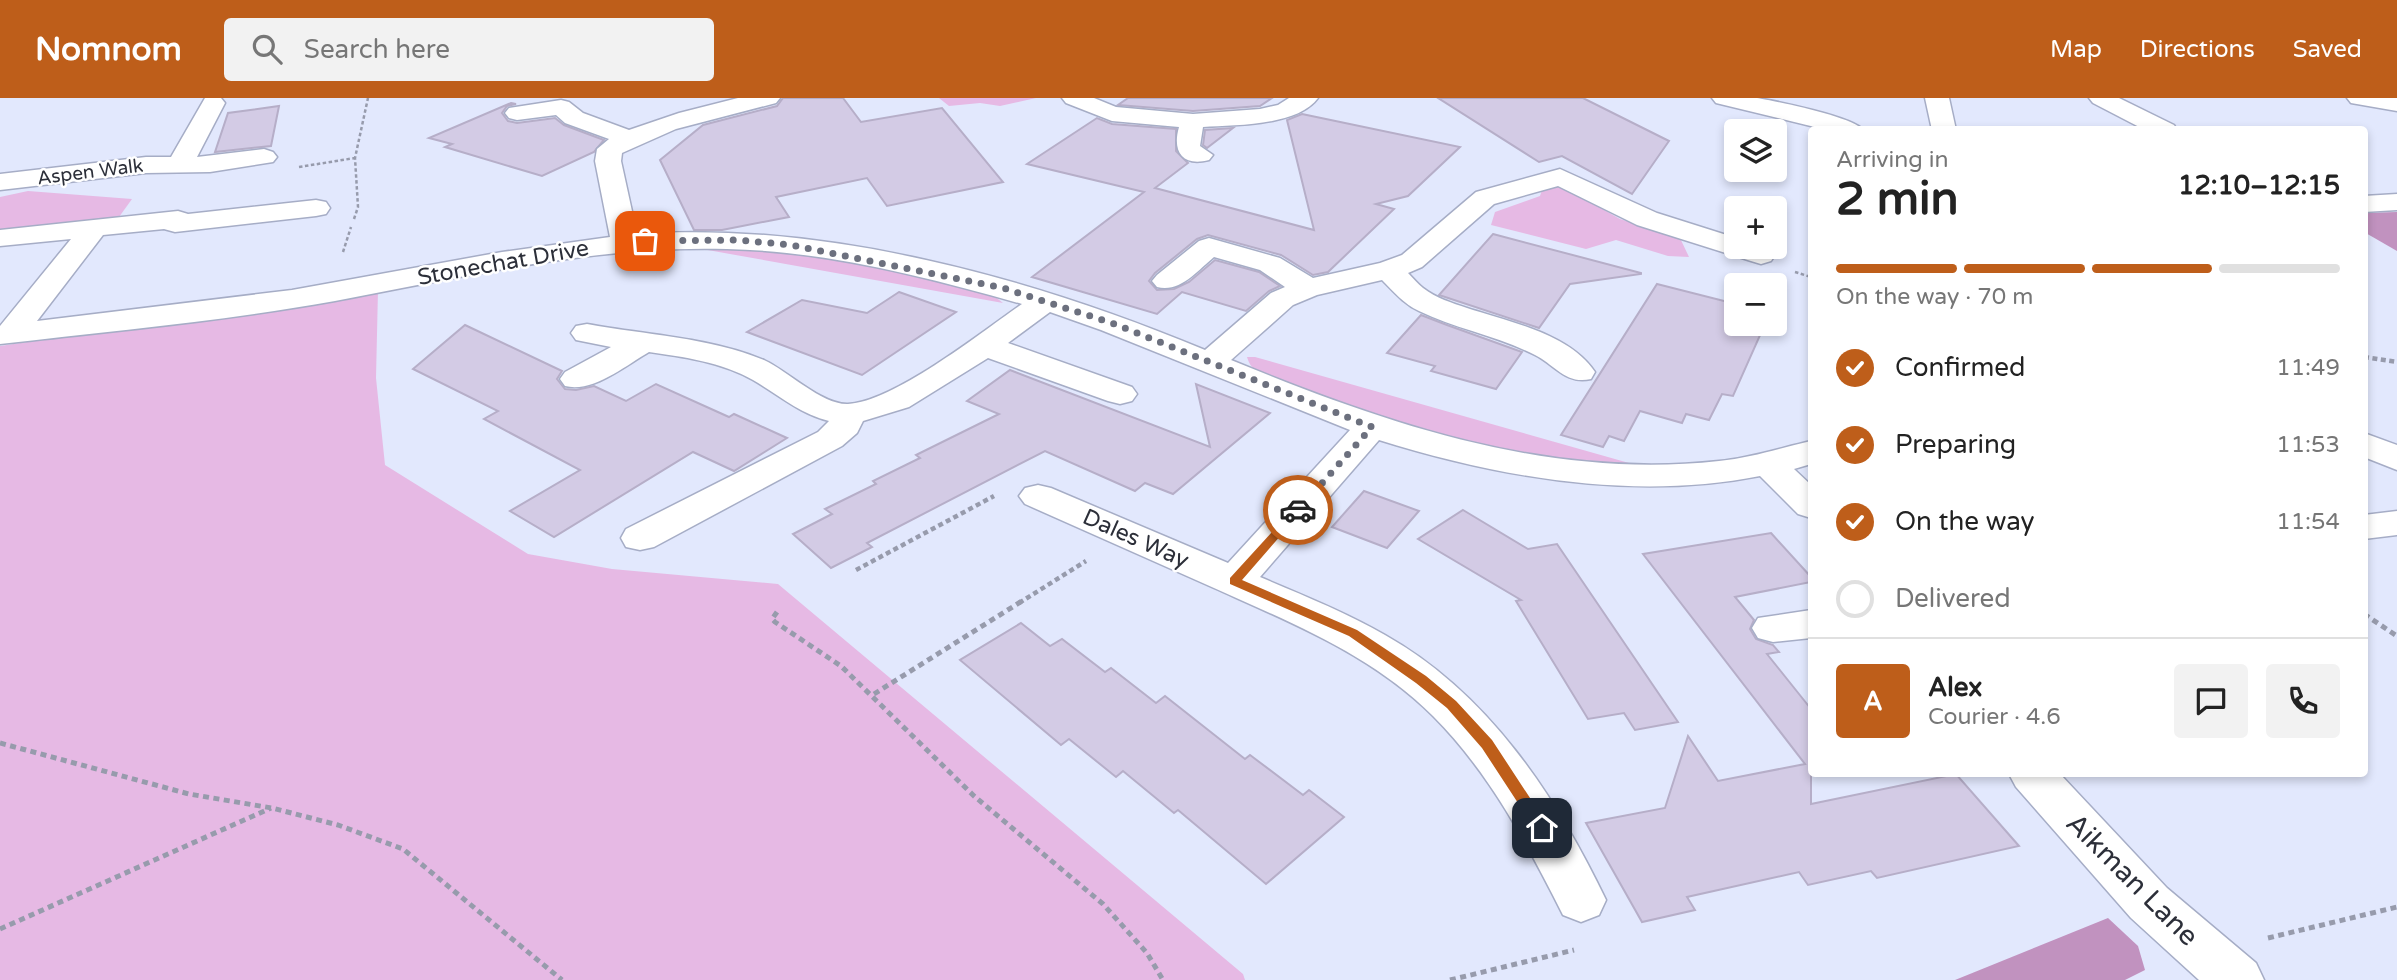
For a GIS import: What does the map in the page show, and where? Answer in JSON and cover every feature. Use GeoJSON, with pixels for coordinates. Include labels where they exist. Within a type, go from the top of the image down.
{"type":"FeatureCollection","features":[{"type":"Feature","properties":{"kind":"street"},"geometry":{"type":"LineString","coordinates":[[625,242],[608,161],[610,149],[629,138],[768,98]]}},
{"type":"Feature","properties":{"kind":"street"},"geometry":{"type":"LineString","coordinates":[[1074,98],[1112,114],[1193,121],[1260,116],[1286,110],[1306,98]]}},
{"type":"Feature","properties":{"kind":"street"},"geometry":{"type":"LineString","coordinates":[[1724,98],[1840,126]]}},
{"type":"Feature","properties":{"kind":"street"},"geometry":{"type":"LineString","coordinates":[[1937,98],[1943,126]]}},
{"type":"Feature","properties":{"kind":"street"},"geometry":{"type":"LineString","coordinates":[[2101,98],[2157,126]]}},
{"type":"Feature","properties":{"kind":"street"},"geometry":{"type":"LineString","coordinates":[[2359,98],[2397,104]]}},
{"type":"Feature","properties":{"kind":"street"},"geometry":{"type":"LineString","coordinates":[[517,113],[588,101]]}},
{"type":"Feature","properties":{"kind":"street"},"geometry":{"type":"LineString","coordinates":[[180,164],[213,103]]}},
{"type":"Feature","properties":{"kind":"street"},"geometry":{"type":"LineString","coordinates":[[561,107],[574,118],[629,138]]}},
{"type":"Feature","properties":{"kind":"street"},"geometry":{"type":"LineString","coordinates":[[1193,121],[1187,142],[1189,150],[1200,156]]}},
{"type":"Feature","properties":{"kind":"street","name":"Aspen Walk"},"geometry":{"type":"LineString","coordinates":[[0,182],[145,165],[210,164],[264,157]]}},
{"type":"Feature","properties":{"kind":"street"},"geometry":{"type":"LineString","coordinates":[[1209,363],[1282,299],[1308,288],[1389,270],[1412,261],[1485,198],[1599,165]]}},
{"type":"Feature","properties":{"kind":"street"},"geometry":{"type":"LineString","coordinates":[[1560,177],[1647,219],[1724,243]]}},
{"type":"Feature","properties":{"kind":"street"},"geometry":{"type":"LineString","coordinates":[[2368,204],[2397,202]]}},
{"type":"Feature","properties":{"kind":"street"},"geometry":{"type":"LineString","coordinates":[[0,237],[316,208]]}},
{"type":"Feature","properties":{"kind":"street"},"geometry":{"type":"LineString","coordinates":[[6,334],[94,228]]}},
{"type":"Feature","properties":{"kind":"street","name":"Stonechat Drive"},"geometry":{"type":"LineString","coordinates":[[6,334],[329,293],[547,252],[625,242],[699,239],[791,245],[943,274],[1047,300],[1372,427],[1507,463],[1602,475],[1698,474],[1767,463],[1808,453]]}},
{"type":"Feature","properties":{"kind":"street"},"geometry":{"type":"LineString","coordinates":[[1167,281],[1209,247],[1270,264],[1308,288]]}},
{"type":"Feature","properties":{"kind":"street"},"geometry":{"type":"LineString","coordinates":[[1389,270],[1413,295],[1430,305],[1549,348],[1569,360],[1579,372]]}},
{"type":"Feature","properties":{"kind":"street"},"geometry":{"type":"LineString","coordinates":[[587,333],[698,350],[735,360],[769,375],[825,411],[848,414],[863,412],[895,400],[983,345],[1047,300]]}},
{"type":"Feature","properties":{"kind":"street"},"geometry":{"type":"LineString","coordinates":[[577,379],[642,343]]}},
{"type":"Feature","properties":{"kind":"street"},"geometry":{"type":"LineString","coordinates":[[983,345],[1119,394]]}},
{"type":"Feature","properties":{"kind":"street"},"geometry":{"type":"LineString","coordinates":[[640,538],[830,439],[845,426],[848,414]]}},
{"type":"Feature","properties":{"kind":"street"},"geometry":{"type":"LineString","coordinates":[[1234,581],[1372,427]]}},
{"type":"Feature","properties":{"kind":"street"},"geometry":{"type":"LineString","coordinates":[[2368,445],[2397,459]]}},
{"type":"Feature","properties":{"kind":"street"},"geometry":{"type":"LineString","coordinates":[[1767,463],[1808,503]]}},
{"type":"Feature","properties":{"kind":"street","name":"Dales Way"},"geometry":{"type":"LineString","coordinates":[[1038,496],[1353,633],[1421,680],[1452,705],[1508,772],[1554,846],[1581,900]]}},
{"type":"Feature","properties":{"kind":"street"},"geometry":{"type":"LineString","coordinates":[[2368,527],[2397,523]]}},
{"type":"Feature","properties":{"kind":"street","name":"Aikman Lane"},"geometry":{"type":"LineString","coordinates":[[2035,777],[2149,903],[2221,966]]}},
{"type":"Feature","properties":{"kind":"path"},"geometry":{"type":"LineString","coordinates":[[2368,358],[2397,362]]}},
{"type":"Feature","properties":{"kind":"path"},"geometry":{"type":"LineString","coordinates":[[856,570],[990,497],[1008,491],[1038,496]]}},
{"type":"Feature","properties":{"kind":"path"},"geometry":{"type":"LineString","coordinates":[[873,694],[1128,535]]}},
{"type":"Feature","properties":{"kind":"path"},"geometry":{"type":"LineString","coordinates":[[777,612],[772,619],[775,625],[801,638],[838,663],[873,694],[972,794],[1111,912],[1146,953],[1163,980]]}},
{"type":"Feature","properties":{"kind":"path"},"geometry":{"type":"LineString","coordinates":[[2368,617],[2397,636]]}},
{"type":"Feature","properties":{"kind":"path"},"geometry":{"type":"LineString","coordinates":[[0,743],[189,794],[272,808],[338,825],[403,849],[562,980]]}},
{"type":"Feature","properties":{"kind":"path"},"geometry":{"type":"LineString","coordinates":[[0,929],[272,808]]}},
{"type":"Feature","properties":{"kind":"path"},"geometry":{"type":"LineString","coordinates":[[2221,966],[2397,907]]}},
{"type":"Feature","properties":{"kind":"path"},"geometry":{"type":"LineString","coordinates":[[1450,980],[1577,949]]}},
{"type":"Feature","properties":{"kind":"shaded area"},"geometry":{"type":"Polygon","coordinates":[[[939,98],[1036,98],[1000,106],[980,103],[949,106],[939,98]]]}},
{"type":"Feature","properties":{"kind":"shaded area"},"geometry":{"type":"Polygon","coordinates":[[[1556,186],[1567,189],[1620,219],[1680,238],[1689,257],[1668,256],[1616,240],[1586,249],[1491,225],[1495,212],[1540,196],[1542,190],[1556,186]]]}},
{"type":"Feature","properties":{"kind":"shaded area"},"geometry":{"type":"Polygon","coordinates":[[[28,191],[132,199],[119,217],[0,230],[0,197],[28,191]]]}},
{"type":"Feature","properties":{"kind":"shaded area"},"geometry":{"type":"Polygon","coordinates":[[[2397,212],[2397,251],[2368,234],[2368,213],[2397,212]]]}},
{"type":"Feature","properties":{"kind":"shaded area"},"geometry":{"type":"Polygon","coordinates":[[[715,245],[835,257],[993,295],[1003,303],[691,247],[715,245]]]}},
{"type":"Feature","properties":{"kind":"shaded area"},"geometry":{"type":"Polygon","coordinates":[[[378,290],[376,378],[385,465],[528,554],[612,569],[778,584],[1243,974],[1245,980],[0,980],[0,346],[378,290]]]}},
{"type":"Feature","properties":{"kind":"shaded area"},"geometry":{"type":"Polygon","coordinates":[[[1247,357],[1255,357],[1629,463],[1559,460],[1492,449],[1442,437],[1279,382],[1254,369],[1247,357]]]}},
{"type":"Feature","properties":{"kind":"shaded area"},"geometry":{"type":"Polygon","coordinates":[[[2108,918],[2138,946],[2145,970],[2125,980],[1955,980],[2108,918]]]}},
{"type":"Feature","properties":{"kind":"building"},"geometry":{"type":"Polygon","coordinates":[[[783,98],[843,98],[861,122],[942,108],[1003,182],[887,206],[867,178],[776,197],[789,217],[722,230],[694,230],[660,160],[703,125],[777,106],[783,98]]]}},
{"type":"Feature","properties":{"kind":"building"},"geometry":{"type":"Polygon","coordinates":[[[1128,98],[1272,98],[1260,106],[1193,111],[1118,105],[1128,98]]]}},
{"type":"Feature","properties":{"kind":"building"},"geometry":{"type":"Polygon","coordinates":[[[1438,98],[1583,98],[1669,141],[1632,194],[1562,156],[1539,162],[1438,98]]]}},
{"type":"Feature","properties":{"kind":"building"},"geometry":{"type":"Polygon","coordinates":[[[511,103],[516,104],[507,106],[502,113],[508,121],[517,123],[555,118],[564,125],[604,140],[594,152],[542,176],[445,147],[452,144],[429,138],[511,103]]]}},
{"type":"Feature","properties":{"kind":"building"},"geometry":{"type":"Polygon","coordinates":[[[279,106],[271,146],[215,152],[228,113],[279,106]]]}},
{"type":"Feature","properties":{"kind":"building"},"geometry":{"type":"Polygon","coordinates":[[[1302,114],[1460,147],[1408,196],[1376,204],[1394,209],[1328,272],[1313,275],[1281,255],[1208,235],[1197,239],[1149,281],[1157,290],[1174,289],[1189,282],[1215,260],[1259,272],[1280,286],[1269,291],[1246,311],[1182,292],[1157,314],[1032,277],[1144,192],[1027,164],[1097,118],[1112,124],[1176,129],[1176,151],[1188,163],[1155,188],[1314,230],[1287,120],[1302,114]]]}},
{"type":"Feature","properties":{"kind":"building"},"geometry":{"type":"Polygon","coordinates":[[[1233,128],[1207,148],[1203,145],[1205,130],[1233,128]]]}},
{"type":"Feature","properties":{"kind":"building"},"geometry":{"type":"Polygon","coordinates":[[[1493,234],[1641,274],[1570,284],[1539,328],[1439,295],[1493,234]]]}},
{"type":"Feature","properties":{"kind":"building"},"geometry":{"type":"Polygon","coordinates":[[[1657,284],[1724,301],[1724,336],[1760,336],[1733,396],[1722,394],[1709,420],[1686,414],[1682,423],[1640,411],[1624,441],[1609,436],[1603,447],[1561,435],[1657,284]]]}},
{"type":"Feature","properties":{"kind":"building"},"geometry":{"type":"Polygon","coordinates":[[[899,292],[956,312],[862,375],[747,332],[802,300],[867,313],[899,292]]]}},
{"type":"Feature","properties":{"kind":"building"},"geometry":{"type":"Polygon","coordinates":[[[1421,315],[1522,352],[1496,389],[1431,371],[1435,366],[1387,353],[1421,315]]]}},
{"type":"Feature","properties":{"kind":"building"},"geometry":{"type":"Polygon","coordinates":[[[465,325],[562,371],[557,379],[565,389],[576,390],[594,386],[626,401],[656,384],[729,417],[734,414],[787,438],[734,471],[693,452],[554,537],[510,511],[580,470],[484,419],[498,411],[413,369],[465,325]]]}},
{"type":"Feature","properties":{"kind":"building"},"geometry":{"type":"Polygon","coordinates":[[[1010,370],[1210,447],[1196,384],[1270,413],[1173,494],[1145,483],[1135,491],[1045,451],[867,543],[872,547],[831,568],[793,534],[832,514],[825,509],[920,458],[916,455],[999,414],[967,401],[1010,370]]]}},
{"type":"Feature","properties":{"kind":"building"},"geometry":{"type":"Polygon","coordinates":[[[1364,491],[1419,511],[1387,548],[1332,527],[1364,491]]]}},
{"type":"Feature","properties":{"kind":"building"},"geometry":{"type":"Polygon","coordinates":[[[1463,510],[1528,549],[1557,544],[1678,722],[1635,730],[1624,713],[1588,719],[1516,601],[1521,600],[1418,539],[1463,510]]]}},
{"type":"Feature","properties":{"kind":"building"},"geometry":{"type":"Polygon","coordinates":[[[1771,533],[1808,574],[1808,583],[1735,597],[1754,620],[1750,629],[1756,639],[1773,645],[1779,652],[1767,654],[1808,705],[1808,777],[1811,777],[1811,804],[1942,777],[1959,777],[2019,846],[1877,878],[1871,871],[1808,885],[1799,872],[1687,897],[1695,910],[1642,922],[1586,823],[1665,808],[1688,736],[1718,781],[1805,764],[1643,554],[1771,533]]]}},
{"type":"Feature","properties":{"kind":"building"},"geometry":{"type":"Polygon","coordinates":[[[1021,623],[1050,646],[1062,639],[1105,672],[1111,668],[1156,703],[1165,696],[1245,759],[1250,755],[1303,795],[1309,790],[1344,817],[1266,884],[1178,810],[1174,813],[1123,771],[1116,777],[1069,739],[1061,745],[960,660],[1021,623]]]}},
{"type":"Feature","properties":{"kind":"way so far"},"geometry":{"type":"LineString","coordinates":[[645,241],[738,240],[791,245],[1003,288],[1112,323],[1372,427],[1298,510]]}},
{"type":"Feature","properties":{"kind":"route"},"geometry":{"type":"LineString","coordinates":[[1298,510],[1234,581],[1353,633],[1421,680],[1452,705],[1487,744],[1508,772],[1542,828]]}}]}
